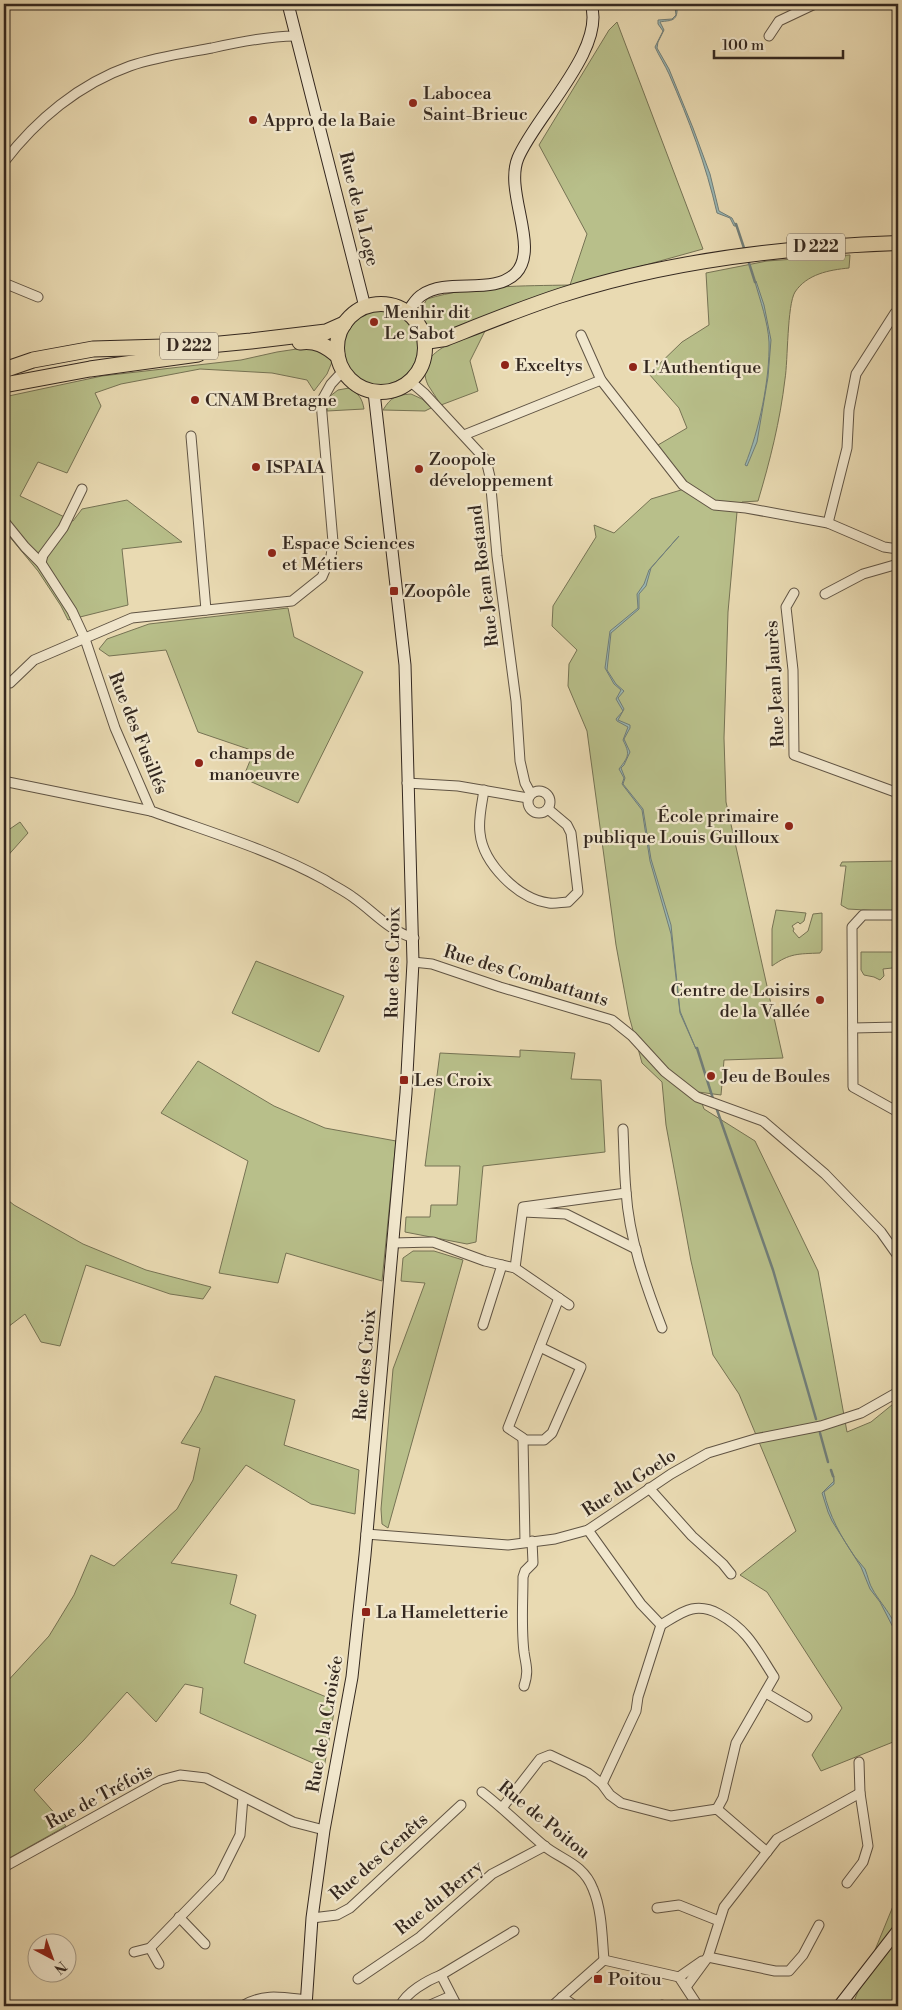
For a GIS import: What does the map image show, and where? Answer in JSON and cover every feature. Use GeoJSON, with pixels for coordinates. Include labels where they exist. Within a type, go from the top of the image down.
{"type":"FeatureCollection","features":[{"type":"Feature","properties":{"kind":"highway","name":"D 222"},"geometry":{"type":"LineString","coordinates":[[4,370],[32,360],[93,349],[199,346],[251,341],[326,332],[344,324]]}},
{"type":"Feature","properties":{"kind":"highway","name":"D 222"},"geometry":{"type":"LineString","coordinates":[[4,385],[90,369],[252,346],[309,341],[324,344],[337,355]]}},
{"type":"Feature","properties":{"kind":"main road","name":"Rue de la Loge"},"geometry":{"type":"LineString","coordinates":[[288,4],[365,307]]}},
{"type":"Feature","properties":{"kind":"main road"},"geometry":{"type":"LineString","coordinates":[[408,312],[421,295],[439,288],[499,283],[510,279],[518,271],[523,262],[525,248],[515,187],[517,161],[525,144],[588,45],[592,27],[591,4]]}},
{"type":"Feature","properties":{"kind":"main road","name":"D 222"},"geometry":{"type":"LineString","coordinates":[[425,342],[445,338],[563,295],[652,271],[734,257],[825,246],[898,243]]}},
{"type":"Feature","properties":{"kind":"main road"},"geometry":{"type":"LineString","coordinates":[[387,304],[408,312],[422,330],[425,342],[425,356],[420,370],[410,382],[400,389],[387,392],[374,392],[362,388],[351,381],[343,371],[337,355],[338,335],[344,324],[353,314],[365,307],[387,304]]}},
{"type":"Feature","properties":{"kind":"main road","name":"Rue des Croix"},"geometry":{"type":"LineString","coordinates":[[366,1534],[406,1092],[414,938],[407,783],[405,665],[374,392]]}},
{"type":"Feature","properties":{"kind":"main road","name":"Rue de la Croisée"},"geometry":{"type":"LineString","coordinates":[[306,2003],[312,1918],[324,1830],[352,1677],[366,1534]]}},
{"type":"Feature","properties":{"kind":"main road"},"geometry":{"type":"LineString","coordinates":[[839,2006],[898,1930]]}},
{"type":"Feature","properties":{"kind":"street"},"geometry":{"type":"LineString","coordinates":[[769,36],[779,22],[815,4]]}},
{"type":"Feature","properties":{"kind":"street"},"geometry":{"type":"LineString","coordinates":[[895,4],[898,11]]}},
{"type":"Feature","properties":{"kind":"street"},"geometry":{"type":"LineString","coordinates":[[4,162],[45,117],[72,96],[130,66],[164,57],[238,43],[295,36]]}},
{"type":"Feature","properties":{"kind":"street"},"geometry":{"type":"LineString","coordinates":[[4,283],[38,297]]}},
{"type":"Feature","properties":{"kind":"street"},"geometry":{"type":"LineString","coordinates":[[828,523],[847,448],[849,410],[856,374],[895,313],[898,315]]}},
{"type":"Feature","properties":{"kind":"street"},"geometry":{"type":"LineString","coordinates":[[581,335],[601,380],[683,485],[714,505],[746,508],[828,523],[884,547],[898,549]]}},
{"type":"Feature","properties":{"kind":"street"},"geometry":{"type":"LineString","coordinates":[[10,683],[34,660],[132,618],[292,600],[322,577],[331,556],[333,542],[320,402],[331,384],[343,371]]}},
{"type":"Feature","properties":{"kind":"street"},"geometry":{"type":"LineString","coordinates":[[464,435],[601,380]]}},
{"type":"Feature","properties":{"kind":"street","name":"Rue Jean Rostand"},"geometry":{"type":"LineString","coordinates":[[410,382],[425,394],[486,460],[490,477],[497,556],[516,701],[520,761],[530,796]]}},
{"type":"Feature","properties":{"kind":"street"},"geometry":{"type":"LineString","coordinates":[[191,436],[206,610]]}},
{"type":"Feature","properties":{"kind":"street"},"geometry":{"type":"LineString","coordinates":[[41,563],[44,555],[63,528],[82,489]]}},
{"type":"Feature","properties":{"kind":"street","name":"Rue des Fusillés"},"geometry":{"type":"LineString","coordinates":[[4,521],[41,563],[72,611],[85,639],[115,728],[152,810],[281,859],[323,879],[354,897],[383,922],[403,935],[414,938]]}},
{"type":"Feature","properties":{"kind":"street"},"geometry":{"type":"LineString","coordinates":[[826,594],[863,574],[898,564]]}},
{"type":"Feature","properties":{"kind":"street","name":"Rue Jean Jaurès"},"geometry":{"type":"LineString","coordinates":[[794,593],[786,607],[793,670],[794,755],[898,793]]}},
{"type":"Feature","properties":{"kind":"street"},"geometry":{"type":"LineString","coordinates":[[8,782],[152,810]]}},
{"type":"Feature","properties":{"kind":"street"},"geometry":{"type":"LineString","coordinates":[[407,783],[458,786],[530,796],[540,791],[546,794],[550,803],[548,809],[542,813],[533,812],[528,808],[530,796]]}},
{"type":"Feature","properties":{"kind":"street"},"geometry":{"type":"LineString","coordinates":[[484,790],[480,833],[490,863],[515,887],[530,898],[550,903],[568,902],[578,892],[571,833],[567,826],[548,809]]}},
{"type":"Feature","properties":{"kind":"street"},"geometry":{"type":"LineString","coordinates":[[898,915],[862,916],[852,927],[854,1087],[898,1112]]}},
{"type":"Feature","properties":{"kind":"street","name":"Rue des Combattants"},"geometry":{"type":"LineString","coordinates":[[413,962],[432,964],[500,987],[612,1020],[632,1036],[665,1072],[697,1097],[764,1121],[825,1174],[881,1232],[898,1256]]}},
{"type":"Feature","properties":{"kind":"street"},"geometry":{"type":"LineString","coordinates":[[853,1028],[898,1027]]}},
{"type":"Feature","properties":{"kind":"street"},"geometry":{"type":"LineString","coordinates":[[623,1130],[626,1193],[636,1249],[646,1287],[662,1328]]}},
{"type":"Feature","properties":{"kind":"street"},"geometry":{"type":"LineString","coordinates":[[523,1209],[626,1193]]}},
{"type":"Feature","properties":{"kind":"street"},"geometry":{"type":"LineString","coordinates":[[566,1201],[566,1214]]}},
{"type":"Feature","properties":{"kind":"street"},"geometry":{"type":"LineString","coordinates":[[523,1209],[566,1214],[636,1249]]}},
{"type":"Feature","properties":{"kind":"street"},"geometry":{"type":"LineString","coordinates":[[515,1268],[523,1209]]}},
{"type":"Feature","properties":{"kind":"street"},"geometry":{"type":"LineString","coordinates":[[393,1243],[433,1242],[459,1252],[515,1268],[569,1305]]}},
{"type":"Feature","properties":{"kind":"street"},"geometry":{"type":"LineString","coordinates":[[483,1325],[502,1265]]}},
{"type":"Feature","properties":{"kind":"street"},"geometry":{"type":"LineString","coordinates":[[524,1686],[528,1676],[528,1666],[524,1652],[523,1577],[524,1571],[532,1562],[528,1541],[523,1438],[508,1428],[559,1298]]}},
{"type":"Feature","properties":{"kind":"street"},"geometry":{"type":"LineString","coordinates":[[523,1440],[544,1440],[552,1433],[581,1367],[540,1347]]}},
{"type":"Feature","properties":{"kind":"street","name":"Rue du Goelo"},"geometry":{"type":"LineString","coordinates":[[366,1534],[508,1545],[555,1539],[588,1530],[649,1488],[708,1453],[755,1439],[821,1426],[852,1416],[898,1392]]}},
{"type":"Feature","properties":{"kind":"street"},"geometry":{"type":"LineString","coordinates":[[649,1488],[692,1536],[723,1564],[731,1574]]}},
{"type":"Feature","properties":{"kind":"street"},"geometry":{"type":"LineString","coordinates":[[588,1530],[641,1604],[661,1625]]}},
{"type":"Feature","properties":{"kind":"street"},"geometry":{"type":"LineString","coordinates":[[602,1784],[636,1711],[638,1697],[661,1625],[692,1609],[704,1608],[733,1621],[748,1636],[774,1677],[736,1743],[718,1809]]}},
{"type":"Feature","properties":{"kind":"street"},"geometry":{"type":"LineString","coordinates":[[766,1693],[807,1717]]}},
{"type":"Feature","properties":{"kind":"street"},"geometry":{"type":"LineString","coordinates":[[502,1808],[540,1759],[550,1755],[588,1773],[621,1803],[671,1816],[718,1809],[767,1852]]}},
{"type":"Feature","properties":{"kind":"street"},"geometry":{"type":"LineString","coordinates":[[847,1883],[863,1862],[868,1846],[860,1793],[859,1762]]}},
{"type":"Feature","properties":{"kind":"street","name":"Rue de Tréfois"},"geometry":{"type":"LineString","coordinates":[[4,1867],[161,1780],[180,1775],[206,1778],[293,1822],[324,1830]]}},
{"type":"Feature","properties":{"kind":"street","name":"Rue de Poitou"},"geometry":{"type":"LineString","coordinates":[[482,1792],[544,1846],[562,1856],[584,1873],[593,1887],[597,1899],[604,1960]]}},
{"type":"Feature","properties":{"kind":"street"},"geometry":{"type":"LineString","coordinates":[[686,1987],[708,1957],[724,1907],[777,1840],[860,1793]]}},
{"type":"Feature","properties":{"kind":"street"},"geometry":{"type":"LineString","coordinates":[[134,1952],[150,1948],[219,1877],[240,1836],[243,1797]]}},
{"type":"Feature","properties":{"kind":"street","name":"Rue des Genêts"},"geometry":{"type":"LineString","coordinates":[[312,1918],[337,1915],[350,1908],[461,1805]]}},
{"type":"Feature","properties":{"kind":"street","name":"Rue du Berry"},"geometry":{"type":"LineString","coordinates":[[358,1979],[420,1937],[492,1874],[544,1846]]}},
{"type":"Feature","properties":{"kind":"street"},"geometry":{"type":"LineString","coordinates":[[657,1908],[679,1905],[719,1922]]}},
{"type":"Feature","properties":{"kind":"street"},"geometry":{"type":"LineString","coordinates":[[179,1918],[205,1944]]}},
{"type":"Feature","properties":{"kind":"street"},"geometry":{"type":"LineString","coordinates":[[679,1977],[708,1957],[775,1971],[788,1971],[803,1954],[819,1925]]}},
{"type":"Feature","properties":{"kind":"street"},"geometry":{"type":"LineString","coordinates":[[400,2006],[403,2000],[429,1979],[440,1975],[514,1932]]}},
{"type":"Feature","properties":{"kind":"street"},"geometry":{"type":"LineString","coordinates":[[150,1948],[159,1964]]}},
{"type":"Feature","properties":{"kind":"street"},"geometry":{"type":"LineString","coordinates":[[552,2006],[604,1960],[679,1977],[698,2006]]}},
{"type":"Feature","properties":{"kind":"street"},"geometry":{"type":"LineString","coordinates":[[440,1975],[457,2006]]}},
{"type":"Feature","properties":{"kind":"street"},"geometry":{"type":"LineString","coordinates":[[242,2006],[255,1999],[271,1996],[306,2003]]}},
{"type":"Feature","properties":{"kind":"street"},"geometry":{"type":"LineString","coordinates":[[428,2006],[451,1996]]}},
{"type":"Feature","properties":{"kind":"street"},"geometry":{"type":"LineString","coordinates":[[562,1997],[575,2006]]}},
{"type":"Feature","properties":{"kind":"street"},"geometry":{"type":"LineString","coordinates":[[4,1999],[5,2006]]}},
{"type":"Feature","properties":{"kind":"green space"},"geometry":{"type":"Polygon","coordinates":[[[617,22],[703,249],[570,286],[445,332],[431,331],[423,321],[421,309],[427,299],[444,294],[480,289],[570,285],[587,234],[539,145],[609,30],[617,22]]]}},
{"type":"Feature","properties":{"kind":"green space"},"geometry":{"type":"Polygon","coordinates":[[[850,255],[849,268],[834,270],[812,277],[800,286],[792,299],[783,395],[770,456],[758,501],[742,502],[737,512],[728,612],[724,738],[726,802],[783,1058],[724,1060],[721,1095],[698,1092],[704,1109],[755,1141],[818,1271],[847,1432],[871,1422],[898,1400],[898,1740],[821,1771],[812,1755],[842,1708],[767,1592],[740,1575],[796,1531],[739,1394],[713,1355],[691,1261],[666,1125],[662,1082],[642,1063],[629,1016],[616,945],[587,731],[568,686],[569,664],[577,650],[552,626],[553,606],[596,537],[594,525],[614,533],[651,499],[691,487],[667,460],[658,445],[687,428],[679,408],[649,374],[682,342],[709,325],[706,273],[767,261],[850,255]]]}},
{"type":"Feature","properties":{"kind":"green space"},"geometry":{"type":"Polygon","coordinates":[[[380,309],[394,312],[407,320],[415,333],[418,347],[415,361],[407,374],[394,382],[380,385],[366,382],[353,374],[345,361],[342,347],[345,333],[353,320],[366,312],[380,309]]]}},
{"type":"Feature","properties":{"kind":"green space"},"geometry":{"type":"Polygon","coordinates":[[[485,331],[470,361],[478,391],[441,405],[428,385],[425,373],[427,363],[442,348],[453,342],[485,331]]]}},
{"type":"Feature","properties":{"kind":"green space"},"geometry":{"type":"Polygon","coordinates":[[[310,347],[324,353],[332,362],[327,374],[314,391],[307,380],[272,373],[200,369],[121,384],[95,393],[101,406],[67,473],[38,462],[20,496],[73,521],[82,509],[127,500],[182,542],[122,549],[128,605],[68,620],[38,571],[4,530],[4,397],[102,376],[241,360],[310,347]]]}},
{"type":"Feature","properties":{"kind":"green space"},"geometry":{"type":"Polygon","coordinates":[[[349,388],[359,397],[364,409],[327,411],[329,397],[338,390],[349,388]]]}},
{"type":"Feature","properties":{"kind":"green space"},"geometry":{"type":"Polygon","coordinates":[[[411,394],[422,399],[431,408],[425,411],[383,410],[394,398],[411,394]]]}},
{"type":"Feature","properties":{"kind":"green space"},"geometry":{"type":"Polygon","coordinates":[[[288,608],[294,637],[363,672],[298,803],[243,778],[254,751],[198,732],[166,650],[109,656],[99,649],[107,639],[149,624],[288,608]]]}},
{"type":"Feature","properties":{"kind":"green space"},"geometry":{"type":"Polygon","coordinates":[[[20,822],[28,833],[4,860],[4,833],[20,822]]]}},
{"type":"Feature","properties":{"kind":"green space"},"geometry":{"type":"Polygon","coordinates":[[[898,861],[898,912],[848,909],[841,905],[846,866],[840,866],[842,862],[898,861]]]}},
{"type":"Feature","properties":{"kind":"green space"},"geometry":{"type":"Polygon","coordinates":[[[776,910],[806,913],[804,921],[792,926],[793,931],[799,938],[808,931],[813,914],[822,913],[822,950],[820,953],[794,955],[772,966],[772,929],[776,910]]]}},
{"type":"Feature","properties":{"kind":"green space"},"geometry":{"type":"Polygon","coordinates":[[[861,952],[898,952],[898,971],[892,968],[883,969],[884,976],[880,980],[864,975],[861,970],[861,952]]]}},
{"type":"Feature","properties":{"kind":"green space"},"geometry":{"type":"Polygon","coordinates":[[[256,961],[344,996],[319,1052],[232,1013],[256,961]]]}},
{"type":"Feature","properties":{"kind":"green space"},"geometry":{"type":"Polygon","coordinates":[[[520,1050],[575,1053],[571,1079],[601,1080],[605,1152],[483,1166],[476,1242],[467,1244],[405,1232],[406,1217],[430,1217],[431,1205],[457,1205],[460,1166],[425,1166],[440,1053],[520,1057],[520,1050]]]}},
{"type":"Feature","properties":{"kind":"green space"},"geometry":{"type":"Polygon","coordinates":[[[198,1061],[274,1106],[325,1128],[396,1141],[382,1281],[286,1253],[278,1283],[219,1273],[248,1161],[161,1113],[198,1061]]]}},
{"type":"Feature","properties":{"kind":"green space"},"geometry":{"type":"Polygon","coordinates":[[[4,1197],[14,1205],[83,1244],[146,1270],[211,1287],[203,1299],[170,1294],[86,1265],[60,1346],[41,1342],[25,1314],[4,1330],[4,1197]]]}},
{"type":"Feature","properties":{"kind":"green space"},"geometry":{"type":"Polygon","coordinates":[[[413,1251],[434,1251],[463,1260],[388,1528],[382,1524],[381,1509],[393,1369],[425,1283],[401,1281],[403,1258],[413,1251]]]}},
{"type":"Feature","properties":{"kind":"green space"},"geometry":{"type":"Polygon","coordinates":[[[215,1376],[295,1400],[284,1445],[359,1470],[355,1514],[311,1504],[246,1465],[171,1563],[237,1575],[230,1604],[256,1615],[244,1663],[336,1701],[324,1768],[200,1713],[203,1688],[185,1684],[156,1722],[127,1692],[83,1741],[34,1790],[66,1826],[4,1861],[4,1685],[49,1636],[74,1595],[91,1555],[114,1566],[177,1509],[193,1480],[200,1448],[181,1443],[201,1411],[215,1376]]]}},
{"type":"Feature","properties":{"kind":"green space"},"geometry":{"type":"Polygon","coordinates":[[[898,1894],[898,2006],[852,2006],[898,1894]]]}},
{"type":"Feature","properties":{"kind":"water"},"geometry":{"type":"Polygon","coordinates":[[[681,4],[677,8],[677,13],[676,16],[674,18],[669,21],[660,22],[664,30],[657,48],[669,69],[693,128],[710,174],[719,211],[732,218],[736,226],[734,226],[730,218],[717,213],[708,178],[690,126],[669,74],[655,47],[663,31],[658,24],[658,20],[672,19],[676,15],[675,7],[681,4]]]}},
{"type":"Feature","properties":{"kind":"water"},"geometry":{"type":"Polygon","coordinates":[[[756,281],[764,305],[771,340],[768,377],[757,442],[747,466],[745,465],[755,437],[763,405],[769,357],[767,327],[756,281]]]}},
{"type":"Feature","properties":{"kind":"water"},"geometry":{"type":"Polygon","coordinates":[[[679,536],[651,568],[646,586],[639,594],[639,609],[611,633],[607,670],[616,684],[624,691],[618,698],[624,709],[623,711],[616,699],[621,690],[614,684],[605,668],[610,631],[638,608],[637,594],[644,584],[649,570],[679,536]]]}},
{"type":"Feature","properties":{"kind":"water"},"geometry":{"type":"Polygon","coordinates":[[[623,711],[618,720],[630,725],[624,739],[630,752],[621,768],[625,778],[623,784],[643,809],[651,859],[671,925],[680,1011],[696,1049],[680,1013],[671,934],[650,861],[642,810],[622,784],[624,778],[619,769],[627,755],[627,749],[623,740],[628,727],[616,719],[623,711]]]}},
{"type":"Feature","properties":{"kind":"water"},"geometry":{"type":"Polygon","coordinates":[[[834,1481],[834,1484],[824,1492],[832,1517],[844,1540],[832,1521],[822,1493],[834,1481]]]}},
{"type":"Feature","properties":{"kind":"water"},"geometry":{"type":"Polygon","coordinates":[[[851,1551],[865,1569],[872,1588],[895,1625],[898,1637],[880,1602],[870,1589],[861,1567],[851,1551]]]}},
{"type":"Feature","properties":{"kind":"waterway"},"geometry":{"type":"LineString","coordinates":[[736,224],[744,248]]}},
{"type":"Feature","properties":{"kind":"waterway"},"geometry":{"type":"LineString","coordinates":[[749,263],[755,282]]}},
{"type":"Feature","properties":{"kind":"waterway"},"geometry":{"type":"LineString","coordinates":[[697,1048],[714,1102]]}},
{"type":"Feature","properties":{"kind":"waterway"},"geometry":{"type":"LineString","coordinates":[[716,1107],[773,1270],[816,1419]]}},
{"type":"Feature","properties":{"kind":"waterway"},"geometry":{"type":"LineString","coordinates":[[820,1433],[828,1462]]}},
{"type":"Feature","properties":{"kind":"waterway"},"geometry":{"type":"LineString","coordinates":[[831,1470],[833,1476]]}},
{"type":"Feature","properties":{"kind":"place","name":"Labocea Saint-Brieuc"},"geometry":{"type":"Point","coordinates":[413,103]}},
{"type":"Feature","properties":{"kind":"place","name":"Appro de la Baie"},"geometry":{"type":"Point","coordinates":[253,120]}},
{"type":"Feature","properties":{"kind":"place","name":"Menhir dit Le Sabot"},"geometry":{"type":"Point","coordinates":[374,322]}},
{"type":"Feature","properties":{"kind":"place","name":"Exceltys"},"geometry":{"type":"Point","coordinates":[505,365]}},
{"type":"Feature","properties":{"kind":"place","name":"L'Authentique"},"geometry":{"type":"Point","coordinates":[633,367]}},
{"type":"Feature","properties":{"kind":"place","name":"CNAM Bretagne"},"geometry":{"type":"Point","coordinates":[195,400]}},
{"type":"Feature","properties":{"kind":"place","name":"ISPAIA"},"geometry":{"type":"Point","coordinates":[256,467]}},
{"type":"Feature","properties":{"kind":"place","name":"Zoopole développement"},"geometry":{"type":"Point","coordinates":[419,469]}},
{"type":"Feature","properties":{"kind":"place","name":"Espace Sciences et Métiers"},"geometry":{"type":"Point","coordinates":[272,553]}},
{"type":"Feature","properties":{"kind":"place","name":"Zoopôle"},"geometry":{"type":"Point","coordinates":[394,591]}},
{"type":"Feature","properties":{"kind":"place","name":"champs de manoeuvre"},"geometry":{"type":"Point","coordinates":[199,763]}},
{"type":"Feature","properties":{"kind":"place","name":"École primaire publique Louis Guilloux"},"geometry":{"type":"Point","coordinates":[789,826]}},
{"type":"Feature","properties":{"kind":"place","name":"Centre de Loisirs de la Vallée"},"geometry":{"type":"Point","coordinates":[820,1000]}},
{"type":"Feature","properties":{"kind":"place","name":"Jeu de Boules"},"geometry":{"type":"Point","coordinates":[711,1076]}},
{"type":"Feature","properties":{"kind":"place","name":"Les Croix"},"geometry":{"type":"Point","coordinates":[404,1080]}},
{"type":"Feature","properties":{"kind":"place","name":"La Hameletterie"},"geometry":{"type":"Point","coordinates":[366,1612]}},
{"type":"Feature","properties":{"kind":"place","name":"Poitou"},"geometry":{"type":"Point","coordinates":[598,1979]}}]}
